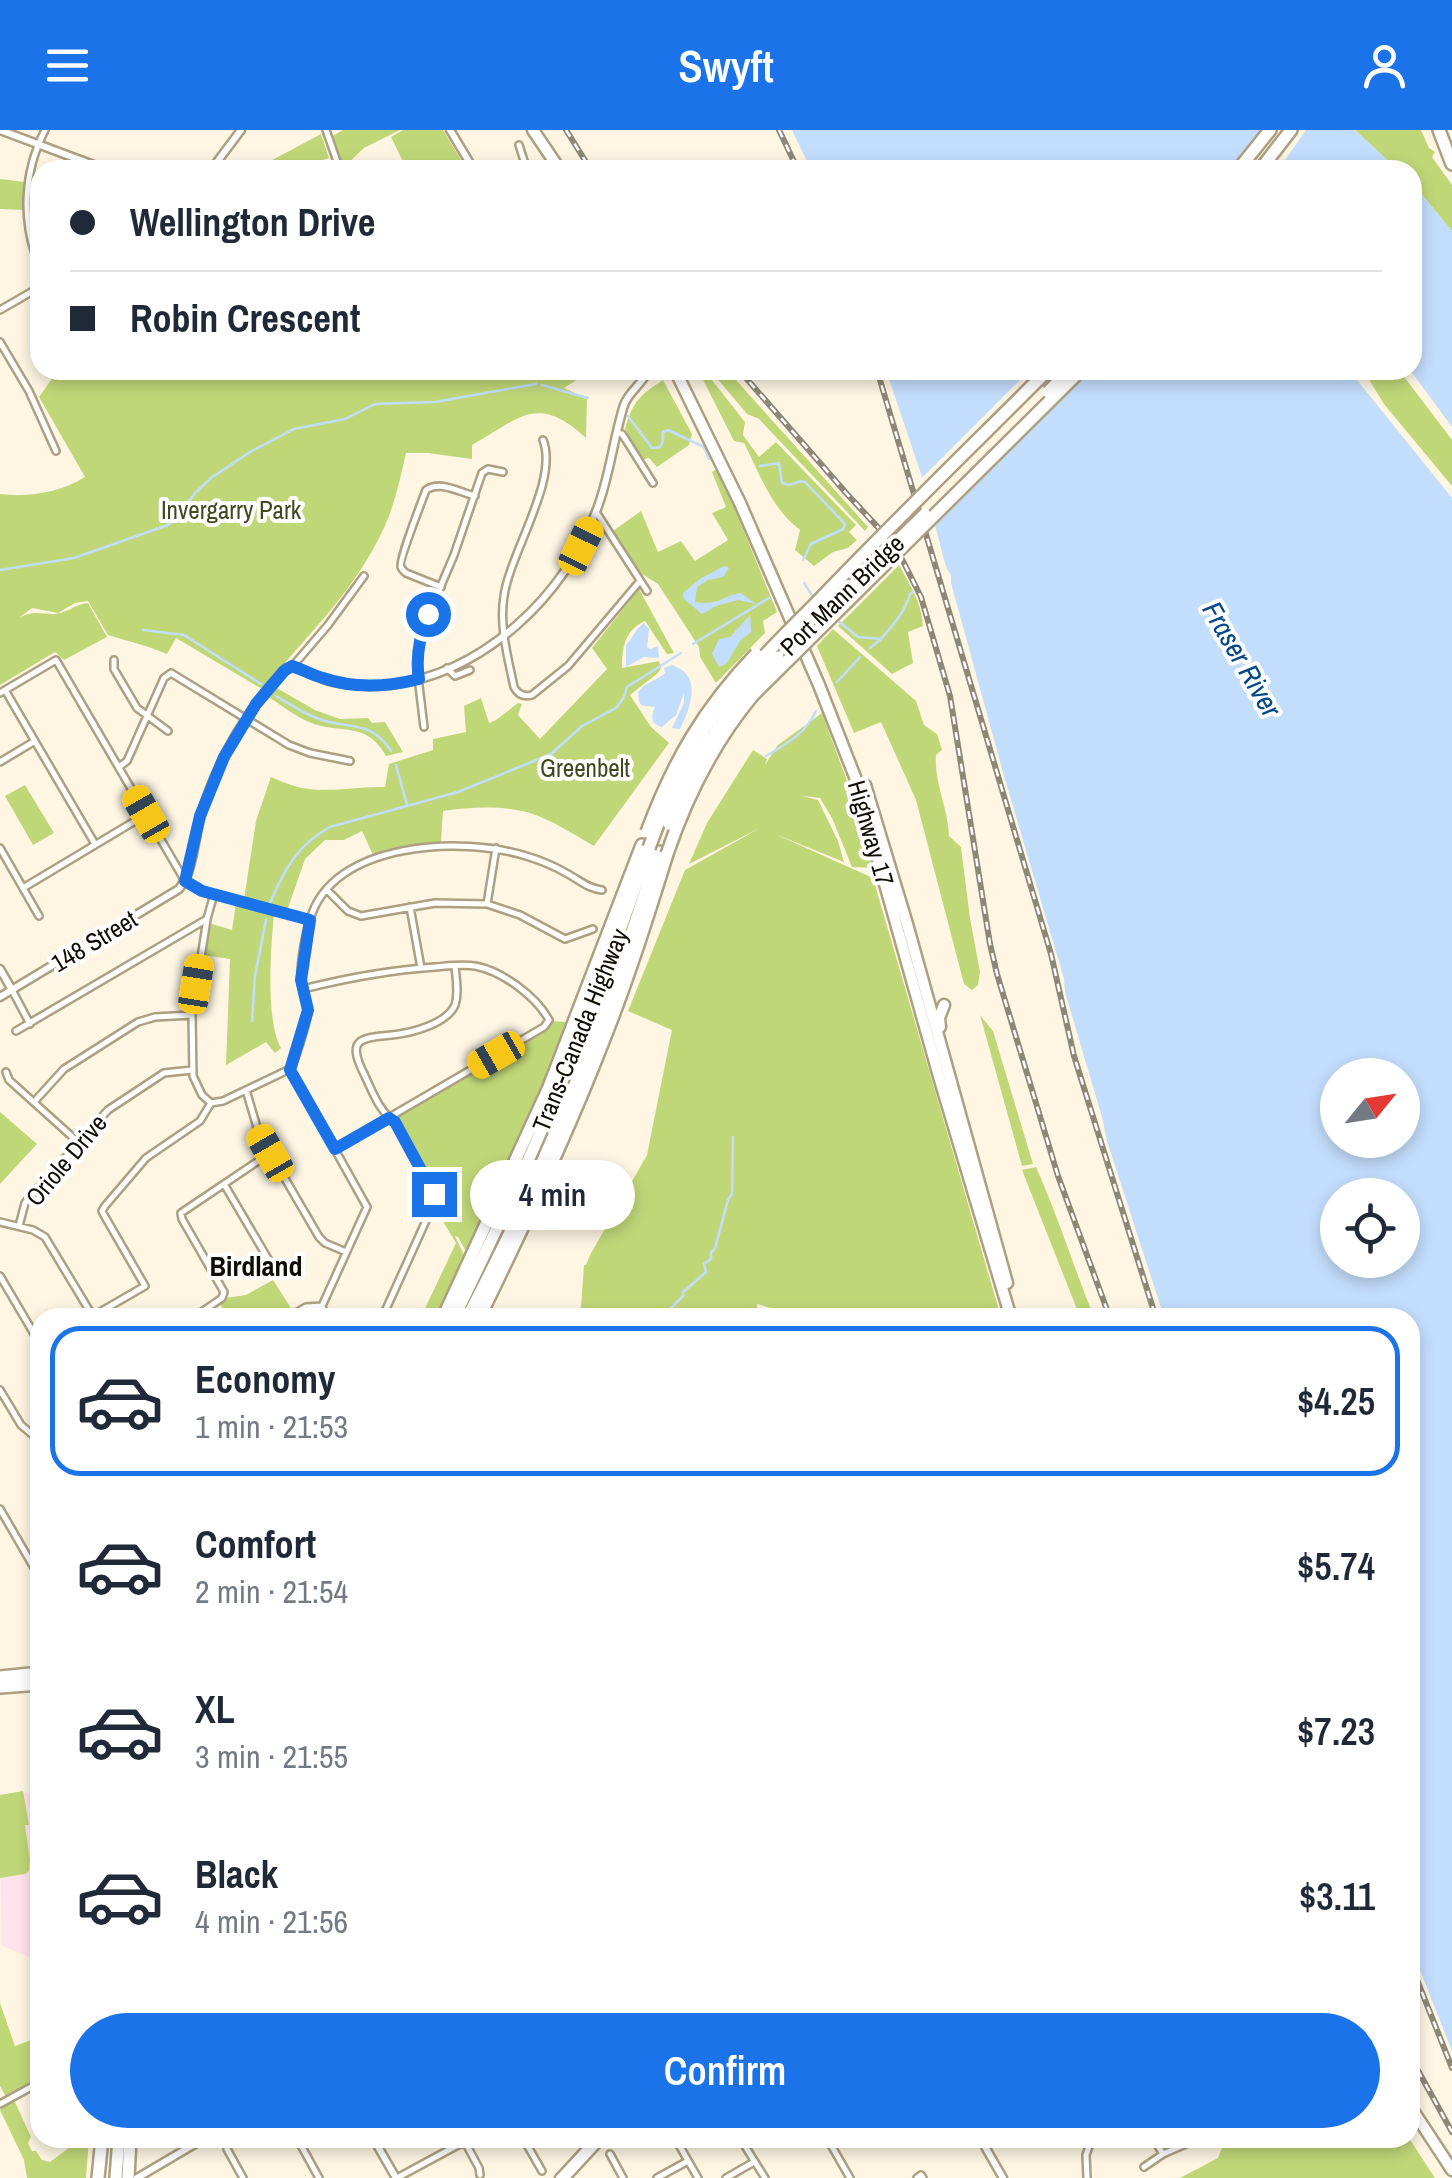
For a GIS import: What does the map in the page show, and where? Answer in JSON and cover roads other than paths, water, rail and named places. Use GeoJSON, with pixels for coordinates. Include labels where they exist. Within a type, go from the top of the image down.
{"type":"FeatureCollection","features":[{"type":"Feature","properties":{"kind":"highway"},"geometry":{"type":"LineString","coordinates":[[530,130],[550,160]]}},
{"type":"Feature","properties":{"kind":"highway"},"geometry":{"type":"LineString","coordinates":[[1246,160],[1270,130]]}},
{"type":"Feature","properties":{"kind":"highway"},"geometry":{"type":"LineString","coordinates":[[1256,160],[1280,130]]}},
{"type":"Feature","properties":{"kind":"highway"},"geometry":{"type":"LineString","coordinates":[[1268,160],[1291,130]]}},
{"type":"Feature","properties":{"kind":"highway"},"geometry":{"type":"LineString","coordinates":[[1278,160],[1300,130]]}},
{"type":"Feature","properties":{"kind":"highway"},"geometry":{"type":"LineString","coordinates":[[1442,130],[1452,147]]}},
{"type":"Feature","properties":{"kind":"highway"},"geometry":{"type":"LineString","coordinates":[[1442,130],[1452,164]]}},
{"type":"Feature","properties":{"kind":"highway","name":"Highway 17"},"geometry":{"type":"LineString","coordinates":[[683,380],[740,502],[845,748],[965,1166],[1011,1308]]}},
{"type":"Feature","properties":{"kind":"highway","name":"Highway 17"},"geometry":{"type":"LineString","coordinates":[[683,380],[745,500],[838,715],[880,828],[1011,1308]]}},
{"type":"Feature","properties":{"kind":"highway"},"geometry":{"type":"LineString","coordinates":[[654,850],[670,773],[716,698],[1027,380]]}},
{"type":"Feature","properties":{"kind":"highway","name":"Port Mann Bridge"},"geometry":{"type":"LineString","coordinates":[[654,850],[669,795],[688,756],[740,683],[1038,380]]}},
{"type":"Feature","properties":{"kind":"highway","name":"Port Mann Bridge"},"geometry":{"type":"LineString","coordinates":[[654,850],[696,761],[747,689],[1060,380]]}},
{"type":"Feature","properties":{"kind":"highway"},"geometry":{"type":"LineString","coordinates":[[448,1308],[654,850],[719,739],[753,695],[1071,380]]}},
{"type":"Feature","properties":{"kind":"highway","name":"Trans-Canada Highway"},"geometry":{"type":"LineString","coordinates":[[475,1308],[570,1096],[613,986],[654,850]]}},
{"type":"Feature","properties":{"kind":"highway","name":"Trans-Canada Highway"},"geometry":{"type":"LineString","coordinates":[[459,1308],[559,1091],[654,850]]}},
{"type":"Feature","properties":{"kind":"highway"},"geometry":{"type":"LineString","coordinates":[[880,863],[892,888],[924,1006],[944,1005]]}},
{"type":"Feature","properties":{"kind":"highway"},"geometry":{"type":"LineString","coordinates":[[907,924],[929,989],[944,1005]]}},
{"type":"Feature","properties":{"kind":"highway"},"geometry":{"type":"LineString","coordinates":[[944,1005],[939,1024],[956,1101]]}},
{"type":"Feature","properties":{"kind":"highway"},"geometry":{"type":"LineString","coordinates":[[930,1008],[928,1016],[965,1166]]}},
{"type":"Feature","properties":{"kind":"highway"},"geometry":{"type":"LineString","coordinates":[[0,1677],[30,1675]]}},
{"type":"Feature","properties":{"kind":"highway"},"geometry":{"type":"LineString","coordinates":[[0,1687],[30,1685]]}},
{"type":"Feature","properties":{"kind":"highway"},"geometry":{"type":"LineString","coordinates":[[1420,2121],[1452,2170]]}},
{"type":"Feature","properties":{"kind":"highway"},"geometry":{"type":"LineString","coordinates":[[1420,2132],[1449,2178]]}},
{"type":"Feature","properties":{"kind":"highway"},"geometry":{"type":"LineString","coordinates":[[98,2178],[101,2148]]}},
{"type":"Feature","properties":{"kind":"highway"},"geometry":{"type":"LineString","coordinates":[[114,2178],[116,2148]]}},
{"type":"Feature","properties":{"kind":"street"},"geometry":{"type":"LineString","coordinates":[[0,130],[80,160]]}},
{"type":"Feature","properties":{"kind":"street"},"geometry":{"type":"LineString","coordinates":[[34,160],[45,130]]}},
{"type":"Feature","properties":{"kind":"street"},"geometry":{"type":"LineString","coordinates":[[218,160],[241,130]]}},
{"type":"Feature","properties":{"kind":"street"},"geometry":{"type":"LineString","coordinates":[[326,130],[337,160]]}},
{"type":"Feature","properties":{"kind":"street"},"geometry":{"type":"LineString","coordinates":[[450,130],[468,160]]}},
{"type":"Feature","properties":{"kind":"street"},"geometry":{"type":"LineString","coordinates":[[519,145],[523,160]]}},
{"type":"Feature","properties":{"kind":"street"},"geometry":{"type":"LineString","coordinates":[[30,179],[26,199],[30,230]]}},
{"type":"Feature","properties":{"kind":"street"},"geometry":{"type":"LineString","coordinates":[[0,310],[30,294]]}},
{"type":"Feature","properties":{"kind":"street"},"geometry":{"type":"LineString","coordinates":[[0,342],[29,391],[56,452]]}},
{"type":"Feature","properties":{"kind":"street"},"geometry":{"type":"LineString","coordinates":[[292,666],[324,679],[360,686],[386,685],[419,679],[447,668],[504,635],[537,606],[581,546],[606,481],[627,398],[642,380]]}},
{"type":"Feature","properties":{"kind":"street"},"geometry":{"type":"LineString","coordinates":[[617,433],[622,434],[652,483]]}},
{"type":"Feature","properties":{"kind":"street"},"geometry":{"type":"LineString","coordinates":[[543,440],[543,480],[507,581],[502,618],[518,693],[532,695],[568,666],[640,581]]}},
{"type":"Feature","properties":{"kind":"street"},"geometry":{"type":"LineString","coordinates":[[424,727],[417,657],[420,634],[482,473],[488,469],[503,472]]}},
{"type":"Feature","properties":{"kind":"street"},"geometry":{"type":"LineString","coordinates":[[441,587],[402,569],[403,550],[430,486],[475,496]]}},
{"type":"Feature","properties":{"kind":"street"},"geometry":{"type":"LineString","coordinates":[[596,512],[647,591]]}},
{"type":"Feature","properties":{"kind":"street"},"geometry":{"type":"LineString","coordinates":[[185,881],[206,800],[246,719],[340,611],[364,576]]}},
{"type":"Feature","properties":{"kind":"street"},"geometry":{"type":"LineString","coordinates":[[94,844],[2,692],[56,660],[185,881],[194,888],[310,920]]}},
{"type":"Feature","properties":{"kind":"street"},"geometry":{"type":"LineString","coordinates":[[114,660],[114,669],[136,706],[168,731]]}},
{"type":"Feature","properties":{"kind":"street"},"geometry":{"type":"LineString","coordinates":[[447,668],[456,676],[470,670]]}},
{"type":"Feature","properties":{"kind":"street"},"geometry":{"type":"LineString","coordinates":[[118,768],[127,761],[171,672],[279,740],[299,750],[350,762]]}},
{"type":"Feature","properties":{"kind":"street"},"geometry":{"type":"LineString","coordinates":[[0,762],[34,741]]}},
{"type":"Feature","properties":{"kind":"street"},"geometry":{"type":"LineString","coordinates":[[23,888],[146,814]]}},
{"type":"Feature","properties":{"kind":"street"},"geometry":{"type":"LineString","coordinates":[[303,1308],[322,1306],[367,1207],[290,1070],[308,1010],[301,980],[310,920],[326,890],[353,869],[397,852],[450,845],[496,848],[546,863],[595,890],[602,890]]}},
{"type":"Feature","properties":{"kind":"street"},"geometry":{"type":"LineString","coordinates":[[0,848],[39,916]]}},
{"type":"Feature","properties":{"kind":"street"},"geometry":{"type":"LineString","coordinates":[[488,904],[496,848]]}},
{"type":"Feature","properties":{"kind":"street","name":"148 Street"},"geometry":{"type":"LineString","coordinates":[[0,997],[176,892],[185,881]]}},
{"type":"Feature","properties":{"kind":"street"},"geometry":{"type":"LineString","coordinates":[[326,890],[348,911],[361,916],[446,902],[488,904],[565,939],[593,929]]}},
{"type":"Feature","properties":{"kind":"street"},"geometry":{"type":"LineString","coordinates":[[211,1103],[198,1090],[192,1070],[192,1016],[214,894]]}},
{"type":"Feature","properties":{"kind":"street"},"geometry":{"type":"LineString","coordinates":[[410,907],[421,968]]}},
{"type":"Feature","properties":{"kind":"street"},"geometry":{"type":"LineString","coordinates":[[16,1031],[208,919]]}},
{"type":"Feature","properties":{"kind":"street"},"geometry":{"type":"LineString","coordinates":[[386,1308],[436,1198],[395,1122],[384,1114],[359,1064],[357,1046],[370,1036],[401,1033],[448,1015],[456,997],[454,966]]}},
{"type":"Feature","properties":{"kind":"street"},"geometry":{"type":"LineString","coordinates":[[303,988],[373,972],[481,967],[502,977],[550,1020],[335,1149]]}},
{"type":"Feature","properties":{"kind":"street"},"geometry":{"type":"LineString","coordinates":[[0,970],[30,1024]]}},
{"type":"Feature","properties":{"kind":"street"},"geometry":{"type":"LineString","coordinates":[[34,1102],[64,1069],[138,1022],[155,1017],[192,1016]]}},
{"type":"Feature","properties":{"kind":"street","name":"Oriole Drive"},"geometry":{"type":"LineString","coordinates":[[0,1222],[19,1226],[25,1203],[108,1110],[157,1076],[192,1070]]}},
{"type":"Feature","properties":{"kind":"street"},"geometry":{"type":"LineString","coordinates":[[108,1308],[146,1286],[104,1214],[105,1206],[146,1158],[200,1121],[211,1103],[290,1070]]}},
{"type":"Feature","properties":{"kind":"street"},"geometry":{"type":"LineString","coordinates":[[6,1072],[78,1142]]}},
{"type":"Feature","properties":{"kind":"street"},"geometry":{"type":"LineString","coordinates":[[246,1090],[258,1131],[320,1239],[347,1253]]}},
{"type":"Feature","properties":{"kind":"street"},"geometry":{"type":"LineString","coordinates":[[206,1308],[224,1294],[181,1215],[270,1153]]}},
{"type":"Feature","properties":{"kind":"street"},"geometry":{"type":"LineString","coordinates":[[224,1184],[274,1269]]}},
{"type":"Feature","properties":{"kind":"street"},"geometry":{"type":"LineString","coordinates":[[19,1226],[48,1240],[88,1308]]}},
{"type":"Feature","properties":{"kind":"street"},"geometry":{"type":"LineString","coordinates":[[1,1281],[30,1328]]}},
{"type":"Feature","properties":{"kind":"street"},"geometry":{"type":"LineString","coordinates":[[0,1390],[30,1433]]}},
{"type":"Feature","properties":{"kind":"street"},"geometry":{"type":"LineString","coordinates":[[0,1510],[30,1561]]}},
{"type":"Feature","properties":{"kind":"street"},"geometry":{"type":"LineString","coordinates":[[0,2104],[30,2087]]}},
{"type":"Feature","properties":{"kind":"street"},"geometry":{"type":"LineString","coordinates":[[137,2178],[188,2148]]}},
{"type":"Feature","properties":{"kind":"street"},"geometry":{"type":"LineString","coordinates":[[302,2148],[319,2178]]}},
{"type":"Feature","properties":{"kind":"street"},"geometry":{"type":"LineString","coordinates":[[379,2148],[397,2178],[452,2148]]}},
{"type":"Feature","properties":{"kind":"street"},"geometry":{"type":"LineString","coordinates":[[472,2148],[480,2175]]}},
{"type":"Feature","properties":{"kind":"street"},"geometry":{"type":"LineString","coordinates":[[529,2148],[542,2171]]}},
{"type":"Feature","properties":{"kind":"street"},"geometry":{"type":"LineString","coordinates":[[563,2178],[591,2148]]}},
{"type":"Feature","properties":{"kind":"street"},"geometry":{"type":"LineString","coordinates":[[681,2148],[698,2178]]}},
{"type":"Feature","properties":{"kind":"street"},"geometry":{"type":"LineString","coordinates":[[746,2148],[765,2178]]}},
{"type":"Feature","properties":{"kind":"street"},"geometry":{"type":"LineString","coordinates":[[833,2148],[850,2178]]}},
{"type":"Feature","properties":{"kind":"street"},"geometry":{"type":"LineString","coordinates":[[986,2148],[1003,2178]]}},
{"type":"Feature","properties":{"kind":"street"},"geometry":{"type":"LineString","coordinates":[[1087,2178],[1088,2148]]}},
{"type":"Feature","properties":{"kind":"street"},"geometry":{"type":"LineString","coordinates":[[1160,2148],[1164,2154]]}},
{"type":"Feature","properties":{"kind":"street"},"geometry":{"type":"LineString","coordinates":[[1144,2167],[1175,2148]]}},
{"type":"Feature","properties":{"kind":"street"},"geometry":{"type":"LineString","coordinates":[[227,2149],[244,2178]]}},
{"type":"Feature","properties":{"kind":"street"},"geometry":{"type":"LineString","coordinates":[[610,2154],[623,2178]]}},
{"type":"Feature","properties":{"kind":"street"},"geometry":{"type":"LineString","coordinates":[[657,2178],[688,2161]]}},
{"type":"Feature","properties":{"kind":"street"},"geometry":{"type":"LineString","coordinates":[[726,2178],[754,2161]]}},
{"type":"Feature","properties":{"kind":"water"},"geometry":{"type":"Polygon","coordinates":[[[792,130],[1355,130],[1387,160],[806,160],[792,130]]]}},
{"type":"Feature","properties":{"kind":"water"},"geometry":{"type":"Polygon","coordinates":[[[1422,195],[1452,231],[1452,427],[1417,380],[1422,380],[1422,195]]]}},
{"type":"Feature","properties":{"kind":"water","name":"Fraser River"},"geometry":{"type":"Polygon","coordinates":[[[889,380],[1357,380],[1452,498],[1452,2051],[1420,1970],[1420,1308],[1161,1308],[1107,1141],[951,575],[889,380]]]}},
{"type":"Feature","properties":{"kind":"water"},"geometry":{"type":"Polygon","coordinates":[[[724,566],[729,568],[723,577],[697,587],[695,602],[715,602],[741,593],[756,604],[738,600],[702,614],[684,599],[683,593],[724,566]]]}},
{"type":"Feature","properties":{"kind":"water"},"geometry":{"type":"Polygon","coordinates":[[[750,615],[751,632],[740,641],[727,663],[719,667],[712,654],[719,639],[730,637],[750,615]]]}},
{"type":"Feature","properties":{"kind":"water"},"geometry":{"type":"Polygon","coordinates":[[[644,623],[649,629],[647,647],[658,646],[659,658],[644,657],[626,667],[626,645],[644,623]]]}},
{"type":"Feature","properties":{"kind":"water"},"geometry":{"type":"Polygon","coordinates":[[[672,665],[688,676],[692,692],[680,729],[672,728],[684,703],[684,693],[676,715],[662,727],[652,719],[655,707],[639,702],[638,692],[672,665]]]}},
{"type":"Feature","properties":{"kind":"waterway"},"geometry":{"type":"LineString","coordinates":[[0,570],[74,558],[168,525],[211,478],[294,429],[345,419],[375,404],[435,402],[536,384]]}},
{"type":"Feature","properties":{"kind":"waterway"},"geometry":{"type":"LineString","coordinates":[[542,385],[588,398]]}},
{"type":"Feature","properties":{"kind":"waterway"},"geometry":{"type":"LineString","coordinates":[[628,416],[652,448],[660,447],[663,432],[668,430],[704,447],[709,459]]}},
{"type":"Feature","properties":{"kind":"waterway"},"geometry":{"type":"LineString","coordinates":[[760,466],[779,463],[782,483],[805,482],[845,524],[843,529],[811,544],[803,560]]}},
{"type":"Feature","properties":{"kind":"waterway"},"geometry":{"type":"LineString","coordinates":[[804,583],[813,597]]}},
{"type":"Feature","properties":{"kind":"waterway"},"geometry":{"type":"LineString","coordinates":[[837,620],[858,637],[881,639],[913,592]]}},
{"type":"Feature","properties":{"kind":"waterway"},"geometry":{"type":"LineString","coordinates":[[693,644],[769,598]]}},
{"type":"Feature","properties":{"kind":"waterway"},"geometry":{"type":"LineString","coordinates":[[143,630],[184,635],[261,684]]}},
{"type":"Feature","properties":{"kind":"waterway"},"geometry":{"type":"LineString","coordinates":[[870,648],[880,640]]}},
{"type":"Feature","properties":{"kind":"waterway"},"geometry":{"type":"LineString","coordinates":[[270,903],[293,859],[309,841],[330,827],[458,792],[551,754],[582,726],[616,708],[627,687],[681,653]]}},
{"type":"Feature","properties":{"kind":"waterway"},"geometry":{"type":"LineString","coordinates":[[837,682],[860,657]]}},
{"type":"Feature","properties":{"kind":"waterway"},"geometry":{"type":"LineString","coordinates":[[276,696],[319,719],[368,730],[391,751]]}},
{"type":"Feature","properties":{"kind":"waterway"},"geometry":{"type":"LineString","coordinates":[[766,756],[801,732],[816,711]]}},
{"type":"Feature","properties":{"kind":"waterway"},"geometry":{"type":"LineString","coordinates":[[396,765],[407,805]]}},
{"type":"Feature","properties":{"kind":"waterway"},"geometry":{"type":"LineString","coordinates":[[252,1021],[255,976],[266,920]]}},
{"type":"Feature","properties":{"kind":"waterway"},"geometry":{"type":"LineString","coordinates":[[671,1308],[706,1272],[704,1264],[715,1248],[732,1194],[733,1137]]}},
{"type":"Feature","properties":{"kind":"railway"},"geometry":{"type":"LineString","coordinates":[[566,130],[585,160]]}},
{"type":"Feature","properties":{"kind":"railway"},"geometry":{"type":"LineString","coordinates":[[779,130],[793,160]]}},
{"type":"Feature","properties":{"kind":"railway"},"geometry":{"type":"LineString","coordinates":[[748,380],[886,536],[921,597],[950,696],[997,974],[1058,1176],[1106,1308]]}},
{"type":"Feature","properties":{"kind":"railway"},"geometry":{"type":"LineString","coordinates":[[880,380],[1051,954],[1074,1056],[1153,1308]]}},
{"type":"Feature","properties":{"kind":"railway"},"geometry":{"type":"LineString","coordinates":[[1420,1987],[1452,2068]]}},
{"type":"Feature","properties":{"kind":"railway"},"geometry":{"type":"LineString","coordinates":[[1420,2074],[1452,2132]]}},
{"type":"Feature","properties":{"kind":"district","name":"Birdland"},"geometry":{"type":"Point","coordinates":[256,1266]}},
{"type":"Feature","properties":{"kind":"park label","name":"Invergarry Park"},"geometry":{"type":"Point","coordinates":[231,510]}},
{"type":"Feature","properties":{"kind":"park label","name":"Greenbelt"},"geometry":{"type":"Point","coordinates":[585,768]}}]}
